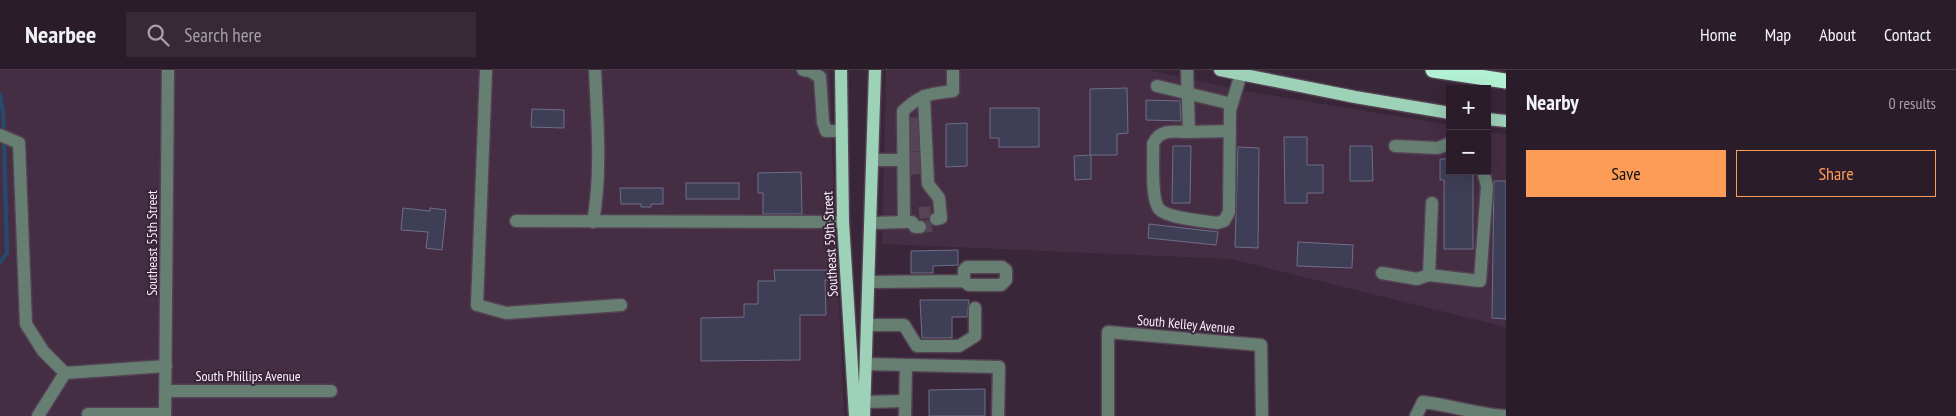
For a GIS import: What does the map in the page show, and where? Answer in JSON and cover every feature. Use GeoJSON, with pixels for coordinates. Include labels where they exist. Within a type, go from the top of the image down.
{"type":"FeatureCollection","features":[{"type":"Feature","properties":{"kind":"highway"},"geometry":{"type":"LineString","coordinates":[[1433,70],[1506,81]]}},
{"type":"Feature","properties":{"kind":"main road","name":"Southeast 59th Street"},"geometry":{"type":"LineString","coordinates":[[841,70],[843,222],[855,416]]}},
{"type":"Feature","properties":{"kind":"main road"},"geometry":{"type":"LineString","coordinates":[[864,416],[875,70]]}},
{"type":"Feature","properties":{"kind":"main road"},"geometry":{"type":"LineString","coordinates":[[1220,70],[1356,97],[1446,112]]}},
{"type":"Feature","properties":{"kind":"main road"},"geometry":{"type":"LineString","coordinates":[[1491,119],[1506,121]]}},
{"type":"Feature","properties":{"kind":"street","name":"Southeast 55th Street"},"geometry":{"type":"LineString","coordinates":[[165,415],[168,70]]}},
{"type":"Feature","properties":{"kind":"street"},"geometry":{"type":"LineString","coordinates":[[486,70],[477,305],[506,312],[621,305]]}},
{"type":"Feature","properties":{"kind":"street"},"geometry":{"type":"LineString","coordinates":[[593,222],[598,175],[595,70]]}},
{"type":"Feature","properties":{"kind":"street"},"geometry":{"type":"LineString","coordinates":[[803,70],[810,71],[820,77],[823,122],[826,130],[842,131]]}},
{"type":"Feature","properties":{"kind":"street"},"geometry":{"type":"LineString","coordinates":[[871,223],[941,218],[938,198],[928,184],[903,110],[916,99],[953,91],[953,70]]}},
{"type":"Feature","properties":{"kind":"street"},"geometry":{"type":"LineString","coordinates":[[1187,70],[1189,132]]}},
{"type":"Feature","properties":{"kind":"street"},"geometry":{"type":"LineString","coordinates":[[1230,131],[1162,132],[1157,137],[1154,144],[1154,201],[1160,210],[1169,214],[1217,223],[1224,221],[1229,212],[1230,131],[1230,110],[1241,74]]}},
{"type":"Feature","properties":{"kind":"street"},"geometry":{"type":"LineString","coordinates":[[1157,86],[1232,104]]}},
{"type":"Feature","properties":{"kind":"street"},"geometry":{"type":"LineString","coordinates":[[922,220],[914,147],[924,96]]}},
{"type":"Feature","properties":{"kind":"street"},"geometry":{"type":"LineString","coordinates":[[0,135],[19,143],[26,324],[43,351],[64,373]]}},
{"type":"Feature","properties":{"kind":"street"},"geometry":{"type":"LineString","coordinates":[[1395,146],[1438,148],[1446,145]]}},
{"type":"Feature","properties":{"kind":"street"},"geometry":{"type":"LineString","coordinates":[[873,160],[914,147]]}},
{"type":"Feature","properties":{"kind":"street"},"geometry":{"type":"LineString","coordinates":[[1382,273],[1417,279],[1429,275],[1480,281],[1487,186],[1485,175]]}},
{"type":"Feature","properties":{"kind":"street"},"geometry":{"type":"LineString","coordinates":[[1429,275],[1432,203]]}},
{"type":"Feature","properties":{"kind":"street"},"geometry":{"type":"LineString","coordinates":[[516,222],[843,222]]}},
{"type":"Feature","properties":{"kind":"street"},"geometry":{"type":"LineString","coordinates":[[868,282],[964,282]]}},
{"type":"Feature","properties":{"kind":"street"},"geometry":{"type":"LineString","coordinates":[[867,325],[904,325],[917,346],[959,346],[975,336],[975,308]]}},
{"type":"Feature","properties":{"kind":"street","name":"South Kelley Avenue"},"geometry":{"type":"LineString","coordinates":[[1108,416],[1108,332],[1261,345],[1262,416]]}},
{"type":"Feature","properties":{"kind":"street"},"geometry":{"type":"LineString","coordinates":[[866,364],[999,367],[998,416]]}},
{"type":"Feature","properties":{"kind":"street"},"geometry":{"type":"LineString","coordinates":[[905,416],[906,365]]}},
{"type":"Feature","properties":{"kind":"street"},"geometry":{"type":"LineString","coordinates":[[64,373],[166,366]]}},
{"type":"Feature","properties":{"kind":"street"},"geometry":{"type":"LineString","coordinates":[[38,416],[64,373]]}},
{"type":"Feature","properties":{"kind":"street","name":"South Phillips Avenue"},"geometry":{"type":"LineString","coordinates":[[166,391],[331,391]]}},
{"type":"Feature","properties":{"kind":"street"},"geometry":{"type":"LineString","coordinates":[[864,402],[905,401]]}},
{"type":"Feature","properties":{"kind":"street"},"geometry":{"type":"LineString","coordinates":[[1416,416],[1422,402],[1443,404],[1486,415],[1506,416]]}},
{"type":"Feature","properties":{"kind":"street"},"geometry":{"type":"LineString","coordinates":[[88,414],[165,415]]}},
{"type":"Feature","properties":{"kind":"shaded area"},"geometry":{"type":"Polygon","coordinates":[[[0,70],[830,70],[844,416],[0,416],[0,70]]]}},
{"type":"Feature","properties":{"kind":"shaded area"},"geometry":{"type":"Polygon","coordinates":[[[886,70],[1148,70],[1250,92],[1446,124],[1446,175],[1491,175],[1491,132],[1506,135],[1506,327],[1231,259],[882,244],[886,70]]]}},
{"type":"Feature","properties":{"kind":"building"},"geometry":{"type":"Polygon","coordinates":[[[1127,88],[1128,133],[1117,134],[1117,155],[1090,155],[1090,89],[1127,88]]]}},
{"type":"Feature","properties":{"kind":"building"},"geometry":{"type":"Polygon","coordinates":[[[1146,100],[1180,101],[1181,121],[1146,120],[1146,100]]]}},
{"type":"Feature","properties":{"kind":"building"},"geometry":{"type":"Polygon","coordinates":[[[990,108],[1039,108],[1039,147],[999,147],[999,138],[990,138],[990,108]]]}},
{"type":"Feature","properties":{"kind":"building"},"geometry":{"type":"Polygon","coordinates":[[[532,109],[564,110],[564,128],[531,127],[532,109]]]}},
{"type":"Feature","properties":{"kind":"building"},"geometry":{"type":"Polygon","coordinates":[[[967,123],[967,166],[946,167],[946,124],[967,123]]]}},
{"type":"Feature","properties":{"kind":"building"},"geometry":{"type":"Polygon","coordinates":[[[1284,137],[1307,137],[1307,165],[1323,165],[1323,193],[1307,193],[1307,203],[1285,203],[1284,137]]]}},
{"type":"Feature","properties":{"kind":"building"},"geometry":{"type":"Polygon","coordinates":[[[1173,146],[1191,146],[1190,203],[1172,203],[1173,146]]]}},
{"type":"Feature","properties":{"kind":"building"},"geometry":{"type":"Polygon","coordinates":[[[1350,146],[1372,146],[1373,181],[1350,181],[1350,146]]]}},
{"type":"Feature","properties":{"kind":"building"},"geometry":{"type":"Polygon","coordinates":[[[1238,147],[1259,148],[1258,248],[1235,247],[1238,147]]]}},
{"type":"Feature","properties":{"kind":"building"},"geometry":{"type":"Polygon","coordinates":[[[1091,155],[1091,179],[1075,180],[1074,156],[1091,155]]]}},
{"type":"Feature","properties":{"kind":"building"},"geometry":{"type":"Polygon","coordinates":[[[1440,159],[1446,159],[1446,175],[1473,175],[1473,249],[1444,249],[1444,180],[1440,180],[1440,159]]]}},
{"type":"Feature","properties":{"kind":"building"},"geometry":{"type":"Polygon","coordinates":[[[801,172],[802,214],[763,214],[763,193],[758,193],[758,173],[801,172]]]}},
{"type":"Feature","properties":{"kind":"building"},"geometry":{"type":"Polygon","coordinates":[[[1494,181],[1506,181],[1506,319],[1492,318],[1494,181]]]}},
{"type":"Feature","properties":{"kind":"building"},"geometry":{"type":"Polygon","coordinates":[[[686,183],[739,183],[739,199],[686,199],[686,183]]]}},
{"type":"Feature","properties":{"kind":"building"},"geometry":{"type":"Polygon","coordinates":[[[620,188],[663,188],[663,204],[651,204],[651,207],[641,207],[641,204],[621,204],[620,188]]]}},
{"type":"Feature","properties":{"kind":"building"},"geometry":{"type":"Polygon","coordinates":[[[403,208],[430,211],[430,208],[446,210],[442,250],[426,248],[428,232],[401,230],[403,208]]]}},
{"type":"Feature","properties":{"kind":"building"},"geometry":{"type":"Polygon","coordinates":[[[1149,224],[1218,232],[1216,245],[1148,238],[1149,224]]]}},
{"type":"Feature","properties":{"kind":"building"},"geometry":{"type":"Polygon","coordinates":[[[1298,242],[1353,245],[1352,268],[1297,266],[1298,242]]]}},
{"type":"Feature","properties":{"kind":"building"},"geometry":{"type":"Polygon","coordinates":[[[958,250],[958,265],[933,266],[933,273],[911,273],[911,251],[958,250]]]}},
{"type":"Feature","properties":{"kind":"building"},"geometry":{"type":"Polygon","coordinates":[[[774,270],[829,270],[829,280],[825,280],[826,315],[800,315],[800,360],[701,361],[701,318],[744,317],[744,304],[758,304],[758,281],[775,281],[774,270]]]}},
{"type":"Feature","properties":{"kind":"building"},"geometry":{"type":"Polygon","coordinates":[[[920,300],[969,300],[967,317],[952,317],[952,338],[922,338],[920,300]]]}},
{"type":"Feature","properties":{"kind":"building"},"geometry":{"type":"Polygon","coordinates":[[[985,389],[985,416],[929,416],[929,390],[985,389]]]}},
{"type":"Feature","properties":{"kind":"waterway"},"geometry":{"type":"LineString","coordinates":[[0,94],[4,134]]}},
{"type":"Feature","properties":{"kind":"waterway"},"geometry":{"type":"LineString","coordinates":[[0,262],[7,253],[4,141]]}},
{"type":"Feature","properties":{"kind":"tunnel"},"geometry":{"type":"LineString","coordinates":[[908,124],[920,123]]}},
{"type":"Feature","properties":{"kind":"tunnel"},"geometry":{"type":"LineString","coordinates":[[908,134],[920,133]]}},
{"type":"Feature","properties":{"kind":"tunnel"},"geometry":{"type":"LineString","coordinates":[[908,146],[920,145]]}},
{"type":"Feature","properties":{"kind":"tunnel"},"geometry":{"type":"LineString","coordinates":[[908,158],[921,158]]}},
{"type":"Feature","properties":{"kind":"tunnel"},"geometry":{"type":"LineString","coordinates":[[908,169],[920,168]]}},
{"type":"Feature","properties":{"kind":"tunnel"},"geometry":{"type":"LineString","coordinates":[[919,213],[932,212]]}},
{"type":"Feature","properties":{"kind":"tunnel"},"geometry":{"type":"LineString","coordinates":[[920,227],[932,226]]}}]}
